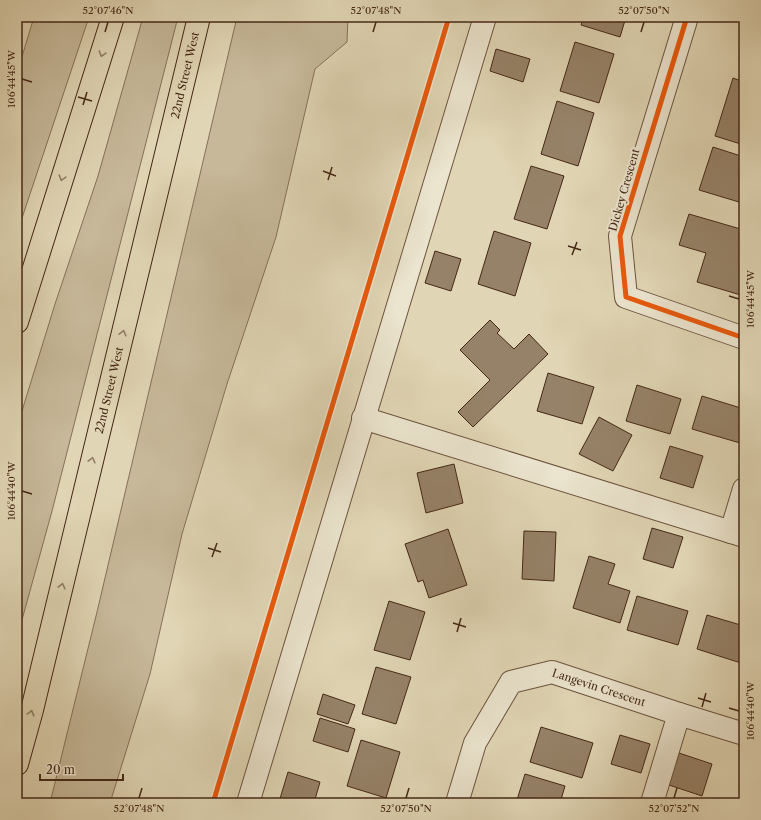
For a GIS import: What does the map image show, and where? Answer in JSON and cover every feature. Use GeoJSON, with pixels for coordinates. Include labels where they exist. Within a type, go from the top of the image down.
{"type":"FeatureCollection","features":[{"type":"Feature","properties":{"kind":"highway"},"geometry":{"type":"LineString","coordinates":[[17,322],[113,17]]}},
{"type":"Feature","properties":{"kind":"highway","name":"22nd Street West"},"geometry":{"type":"LineString","coordinates":[[17,764],[32,710],[198,17]]}},
{"type":"Feature","properties":{"kind":"street"},"geometry":{"type":"LineString","coordinates":[[248,803],[485,17]]}},
{"type":"Feature","properties":{"kind":"street","name":"Dickey Crescent"},"geometry":{"type":"LineString","coordinates":[[687,17],[620,236],[626,297],[744,338]]}},
{"type":"Feature","properties":{"kind":"street"},"geometry":{"type":"LineString","coordinates":[[363,418],[737,534],[744,489]]}},
{"type":"Feature","properties":{"kind":"street","name":"Langevin Crescent"},"geometry":{"type":"LineString","coordinates":[[457,803],[475,743],[511,682],[552,672],[744,734]]}},
{"type":"Feature","properties":{"kind":"street"},"geometry":{"type":"LineString","coordinates":[[652,803],[679,714]]}},
{"type":"Feature","properties":{"kind":"shaded area"},"geometry":{"type":"Polygon","coordinates":[[[34,17],[89,17],[17,233],[17,73],[34,17]]]}},
{"type":"Feature","properties":{"kind":"shaded area"},"geometry":{"type":"Polygon","coordinates":[[[143,17],[178,17],[52,511],[17,638],[17,427],[55,304],[98,176],[143,17]]]}},
{"type":"Feature","properties":{"kind":"shaded area"},"geometry":{"type":"Polygon","coordinates":[[[237,17],[348,17],[347,42],[315,69],[276,237],[227,384],[182,534],[150,674],[110,803],[50,803],[97,612],[237,17]]]}},
{"type":"Feature","properties":{"kind":"building"},"geometry":{"type":"Polygon","coordinates":[[[584,17],[626,17],[620,37],[581,25],[584,17]]]}},
{"type":"Feature","properties":{"kind":"building"},"geometry":{"type":"Polygon","coordinates":[[[575,42],[614,54],[599,103],[560,91],[575,42]]]}},
{"type":"Feature","properties":{"kind":"building"},"geometry":{"type":"Polygon","coordinates":[[[496,49],[530,59],[523,82],[490,71],[496,49]]]}},
{"type":"Feature","properties":{"kind":"building"},"geometry":{"type":"Polygon","coordinates":[[[733,78],[744,82],[744,145],[715,136],[733,78]]]}},
{"type":"Feature","properties":{"kind":"building"},"geometry":{"type":"Polygon","coordinates":[[[557,101],[594,113],[578,166],[541,154],[557,101]]]}},
{"type":"Feature","properties":{"kind":"building"},"geometry":{"type":"Polygon","coordinates":[[[713,147],[744,157],[744,186],[739,202],[699,190],[713,147]]]}},
{"type":"Feature","properties":{"kind":"building"},"geometry":{"type":"Polygon","coordinates":[[[531,166],[564,176],[547,229],[514,219],[531,166]]]}},
{"type":"Feature","properties":{"kind":"building"},"geometry":{"type":"Polygon","coordinates":[[[689,214],[744,230],[744,296],[697,282],[706,253],[679,245],[689,214]]]}},
{"type":"Feature","properties":{"kind":"building"},"geometry":{"type":"Polygon","coordinates":[[[494,231],[531,243],[515,296],[478,284],[494,231]]]}},
{"type":"Feature","properties":{"kind":"building"},"geometry":{"type":"Polygon","coordinates":[[[435,251],[461,259],[451,291],[425,283],[435,251]]]}},
{"type":"Feature","properties":{"kind":"building"},"geometry":{"type":"Polygon","coordinates":[[[490,320],[500,330],[497,333],[514,349],[529,334],[548,354],[473,427],[458,412],[490,380],[460,350],[490,320]]]}},
{"type":"Feature","properties":{"kind":"building"},"geometry":{"type":"Polygon","coordinates":[[[548,373],[594,387],[582,424],[537,411],[548,373]]]}},
{"type":"Feature","properties":{"kind":"building"},"geometry":{"type":"Polygon","coordinates":[[[637,385],[681,399],[670,434],[626,421],[637,385]]]}},
{"type":"Feature","properties":{"kind":"building"},"geometry":{"type":"Polygon","coordinates":[[[702,396],[744,409],[744,429],[740,443],[692,429],[702,396]]]}},
{"type":"Feature","properties":{"kind":"building"},"geometry":{"type":"Polygon","coordinates":[[[599,417],[632,435],[613,471],[579,454],[599,417]]]}},
{"type":"Feature","properties":{"kind":"building"},"geometry":{"type":"Polygon","coordinates":[[[670,446],[703,456],[693,488],[660,478],[670,446]]]}},
{"type":"Feature","properties":{"kind":"building"},"geometry":{"type":"Polygon","coordinates":[[[454,464],[463,503],[426,513],[417,473],[454,464]]]}},
{"type":"Feature","properties":{"kind":"building"},"geometry":{"type":"Polygon","coordinates":[[[652,528],[683,537],[673,568],[643,559],[652,528]]]}},
{"type":"Feature","properties":{"kind":"building"},"geometry":{"type":"Polygon","coordinates":[[[448,529],[467,585],[429,598],[423,580],[418,582],[405,544],[448,529]]]}},
{"type":"Feature","properties":{"kind":"building"},"geometry":{"type":"Polygon","coordinates":[[[524,531],[556,532],[554,581],[522,579],[524,531]]]}},
{"type":"Feature","properties":{"kind":"building"},"geometry":{"type":"Polygon","coordinates":[[[589,556],[615,564],[608,584],[630,591],[620,623],[573,608],[589,556]]]}},
{"type":"Feature","properties":{"kind":"building"},"geometry":{"type":"Polygon","coordinates":[[[637,596],[688,611],[678,645],[627,630],[637,596]]]}},
{"type":"Feature","properties":{"kind":"building"},"geometry":{"type":"Polygon","coordinates":[[[389,601],[425,612],[410,660],[374,650],[389,601]]]}},
{"type":"Feature","properties":{"kind":"building"},"geometry":{"type":"Polygon","coordinates":[[[707,615],[744,626],[744,664],[697,649],[707,615]]]}},
{"type":"Feature","properties":{"kind":"building"},"geometry":{"type":"Polygon","coordinates":[[[376,667],[411,677],[396,724],[362,714],[376,667]]]}},
{"type":"Feature","properties":{"kind":"building"},"geometry":{"type":"Polygon","coordinates":[[[323,694],[355,705],[348,724],[317,714],[323,694]]]}},
{"type":"Feature","properties":{"kind":"building"},"geometry":{"type":"Polygon","coordinates":[[[320,718],[355,729],[348,752],[313,741],[320,718]]]}},
{"type":"Feature","properties":{"kind":"building"},"geometry":{"type":"Polygon","coordinates":[[[541,727],[593,743],[582,778],[530,762],[541,727]]]}},
{"type":"Feature","properties":{"kind":"building"},"geometry":{"type":"Polygon","coordinates":[[[620,735],[650,744],[641,773],[611,764],[620,735]]]}},
{"type":"Feature","properties":{"kind":"building"},"geometry":{"type":"Polygon","coordinates":[[[361,740],[400,752],[386,798],[347,786],[361,740]]]}},
{"type":"Feature","properties":{"kind":"building"},"geometry":{"type":"Polygon","coordinates":[[[679,753],[712,764],[702,796],[669,785],[679,753]]]}},
{"type":"Feature","properties":{"kind":"building"},"geometry":{"type":"Polygon","coordinates":[[[288,772],[320,782],[314,803],[279,802],[288,772]]]}},
{"type":"Feature","properties":{"kind":"building"},"geometry":{"type":"Polygon","coordinates":[[[525,774],[565,786],[560,803],[516,803],[525,774]]]}},
{"type":"Feature","properties":{"kind":"building"},"geometry":{"type":"Polygon","coordinates":[[[744,784],[744,803],[739,803],[744,784]]]}},
{"type":"Feature","properties":{"kind":"building"},"geometry":{"type":"Polygon","coordinates":[[[349,799],[364,803],[348,803],[349,799]]]}},
{"type":"Feature","properties":{"kind":"cycle path"},"geometry":{"type":"LineString","coordinates":[[213,803],[449,17]]}},
{"type":"Feature","properties":{"kind":"cycle path"},"geometry":{"type":"LineString","coordinates":[[687,17],[620,236],[626,297],[744,338]]}}]}
